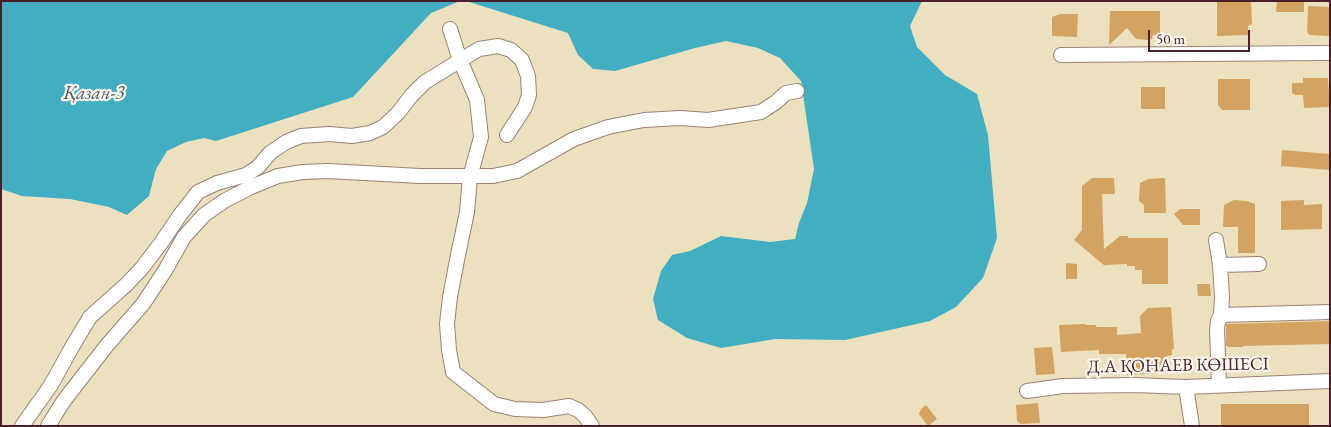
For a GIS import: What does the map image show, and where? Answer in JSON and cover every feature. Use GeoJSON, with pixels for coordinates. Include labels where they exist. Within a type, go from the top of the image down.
{"type":"FeatureCollection","features":[{"type":"Feature","properties":{"kind":"street"},"geometry":{"type":"LineString","coordinates":[[450,29],[460,60],[477,100],[481,137],[470,176],[467,212],[456,264],[447,324],[453,372],[494,404],[514,409],[543,410],[570,406],[585,416],[592,426]]}},
{"type":"Feature","properties":{"kind":"street"},"geometry":{"type":"LineString","coordinates":[[22,426],[51,385],[90,317],[142,268],[198,192],[217,182],[246,175],[258,167],[270,153],[286,142],[302,136],[370,134],[383,127],[398,113],[425,82],[479,49],[498,46],[512,50],[522,60],[528,76],[529,95],[525,107],[507,135]]}},
{"type":"Feature","properties":{"kind":"street"},"geometry":{"type":"LineString","coordinates":[[1061,56],[1330,54]]}},
{"type":"Feature","properties":{"kind":"street"},"geometry":{"type":"LineString","coordinates":[[48,426],[63,402],[88,369],[143,304],[184,237],[204,215],[224,201],[278,176],[303,172],[344,171],[382,175],[493,176],[517,171],[574,139],[608,127],[644,120],[680,118],[708,120],[761,112],[776,102],[786,92],[797,92]]}},
{"type":"Feature","properties":{"kind":"street"},"geometry":{"type":"LineString","coordinates":[[1216,240],[1222,297],[1217,329],[1219,385]]}},
{"type":"Feature","properties":{"kind":"street"},"geometry":{"type":"LineString","coordinates":[[1220,265],[1259,264]]}},
{"type":"Feature","properties":{"kind":"street"},"geometry":{"type":"LineString","coordinates":[[1220,315],[1330,312]]}},
{"type":"Feature","properties":{"kind":"street","name":"Д.А ҚОНАЕВ КӨШЕСІ"},"geometry":{"type":"LineString","coordinates":[[1027,391],[1072,386],[1134,385],[1186,387],[1330,381]]}},
{"type":"Feature","properties":{"kind":"street"},"geometry":{"type":"LineString","coordinates":[[1186,387],[1192,426]]}},
{"type":"Feature","properties":{"kind":"water","name":"Қазан-3"},"geometry":{"type":"Polygon","coordinates":[[[1,1],[460,1],[431,13],[353,97],[216,141],[204,138],[186,142],[167,151],[156,169],[149,196],[127,215],[109,207],[70,199],[22,196],[1,189],[1,1]]]}},
{"type":"Feature","properties":{"kind":"water"},"geometry":{"type":"Polygon","coordinates":[[[466,1],[922,1],[910,26],[917,47],[945,75],[977,94],[988,135],[997,238],[983,278],[956,307],[930,321],[845,340],[775,339],[721,348],[687,338],[658,320],[653,299],[661,271],[672,255],[690,251],[721,236],[770,242],[795,239],[807,203],[814,169],[801,81],[780,58],[758,48],[726,41],[615,71],[593,69],[578,55],[568,33],[466,1]]]}},
{"type":"Feature","properties":{"kind":"building"},"geometry":{"type":"Polygon","coordinates":[[[1217,1],[1251,1],[1252,24],[1248,26],[1248,35],[1217,36],[1217,1]]]}},
{"type":"Feature","properties":{"kind":"building"},"geometry":{"type":"Polygon","coordinates":[[[1277,1],[1304,1],[1304,12],[1276,12],[1277,1]]]}},
{"type":"Feature","properties":{"kind":"building"},"geometry":{"type":"Polygon","coordinates":[[[1308,6],[1330,7],[1330,36],[1310,35],[1307,32],[1308,6]]]}},
{"type":"Feature","properties":{"kind":"building"},"geometry":{"type":"Polygon","coordinates":[[[1110,11],[1160,11],[1160,35],[1153,35],[1152,39],[1148,40],[1136,39],[1127,28],[1109,45],[1110,11]]]}},
{"type":"Feature","properties":{"kind":"building"},"geometry":{"type":"Polygon","coordinates":[[[1060,14],[1078,14],[1077,37],[1052,36],[1052,17],[1060,14]]]}},
{"type":"Feature","properties":{"kind":"building"},"geometry":{"type":"Polygon","coordinates":[[[1303,78],[1328,78],[1330,107],[1304,108],[1303,95],[1292,93],[1292,83],[1303,83],[1303,78]]]}},
{"type":"Feature","properties":{"kind":"building"},"geometry":{"type":"Polygon","coordinates":[[[1218,79],[1250,79],[1250,110],[1222,110],[1218,105],[1218,79]]]}},
{"type":"Feature","properties":{"kind":"building"},"geometry":{"type":"Polygon","coordinates":[[[1141,87],[1165,87],[1165,109],[1141,109],[1141,87]]]}},
{"type":"Feature","properties":{"kind":"building"},"geometry":{"type":"Polygon","coordinates":[[[1282,150],[1330,154],[1330,170],[1281,166],[1282,150]]]}},
{"type":"Feature","properties":{"kind":"building"},"geometry":{"type":"Polygon","coordinates":[[[1092,178],[1114,178],[1115,194],[1102,194],[1104,249],[1120,236],[1128,236],[1128,238],[1168,238],[1168,284],[1142,284],[1142,270],[1135,270],[1135,266],[1127,266],[1127,264],[1105,266],[1074,240],[1082,230],[1082,186],[1092,178]]]}},
{"type":"Feature","properties":{"kind":"building"},"geometry":{"type":"Polygon","coordinates":[[[1165,178],[1166,213],[1144,213],[1144,205],[1139,201],[1140,183],[1148,179],[1165,178]]]}},
{"type":"Feature","properties":{"kind":"building"},"geometry":{"type":"Polygon","coordinates":[[[1234,200],[1255,204],[1255,253],[1238,253],[1238,227],[1223,227],[1224,205],[1234,200]]]}},
{"type":"Feature","properties":{"kind":"building"},"geometry":{"type":"Polygon","coordinates":[[[1304,200],[1304,205],[1322,204],[1322,229],[1281,230],[1281,201],[1304,200]]]}},
{"type":"Feature","properties":{"kind":"building"},"geometry":{"type":"Polygon","coordinates":[[[1180,209],[1200,209],[1200,225],[1183,225],[1174,214],[1180,209]]]}},
{"type":"Feature","properties":{"kind":"building"},"geometry":{"type":"Polygon","coordinates":[[[1066,263],[1077,264],[1077,279],[1066,279],[1066,263]]]}},
{"type":"Feature","properties":{"kind":"building"},"geometry":{"type":"Polygon","coordinates":[[[1197,284],[1210,284],[1211,296],[1198,296],[1197,284]]]}},
{"type":"Feature","properties":{"kind":"building"},"geometry":{"type":"Polygon","coordinates":[[[1171,307],[1174,349],[1172,349],[1172,355],[1167,356],[1168,373],[1127,375],[1126,354],[1099,354],[1099,350],[1061,352],[1059,325],[1085,324],[1096,325],[1096,327],[1117,327],[1117,335],[1141,333],[1140,316],[1148,308],[1171,307]]]}},
{"type":"Feature","properties":{"kind":"building"},"geometry":{"type":"Polygon","coordinates":[[[1330,321],[1330,344],[1226,346],[1226,324],[1330,321]]]}},
{"type":"Feature","properties":{"kind":"building"},"geometry":{"type":"Polygon","coordinates":[[[1052,347],[1055,374],[1036,375],[1034,348],[1052,347]]]}},
{"type":"Feature","properties":{"kind":"building"},"geometry":{"type":"Polygon","coordinates":[[[1038,403],[1040,423],[1021,424],[1017,421],[1016,405],[1038,403]]]}},
{"type":"Feature","properties":{"kind":"building"},"geometry":{"type":"Polygon","coordinates":[[[1221,404],[1309,404],[1309,426],[1221,426],[1221,404]]]}},
{"type":"Feature","properties":{"kind":"building"},"geometry":{"type":"Polygon","coordinates":[[[926,405],[937,419],[928,426],[919,414],[926,405]]]}}]}
